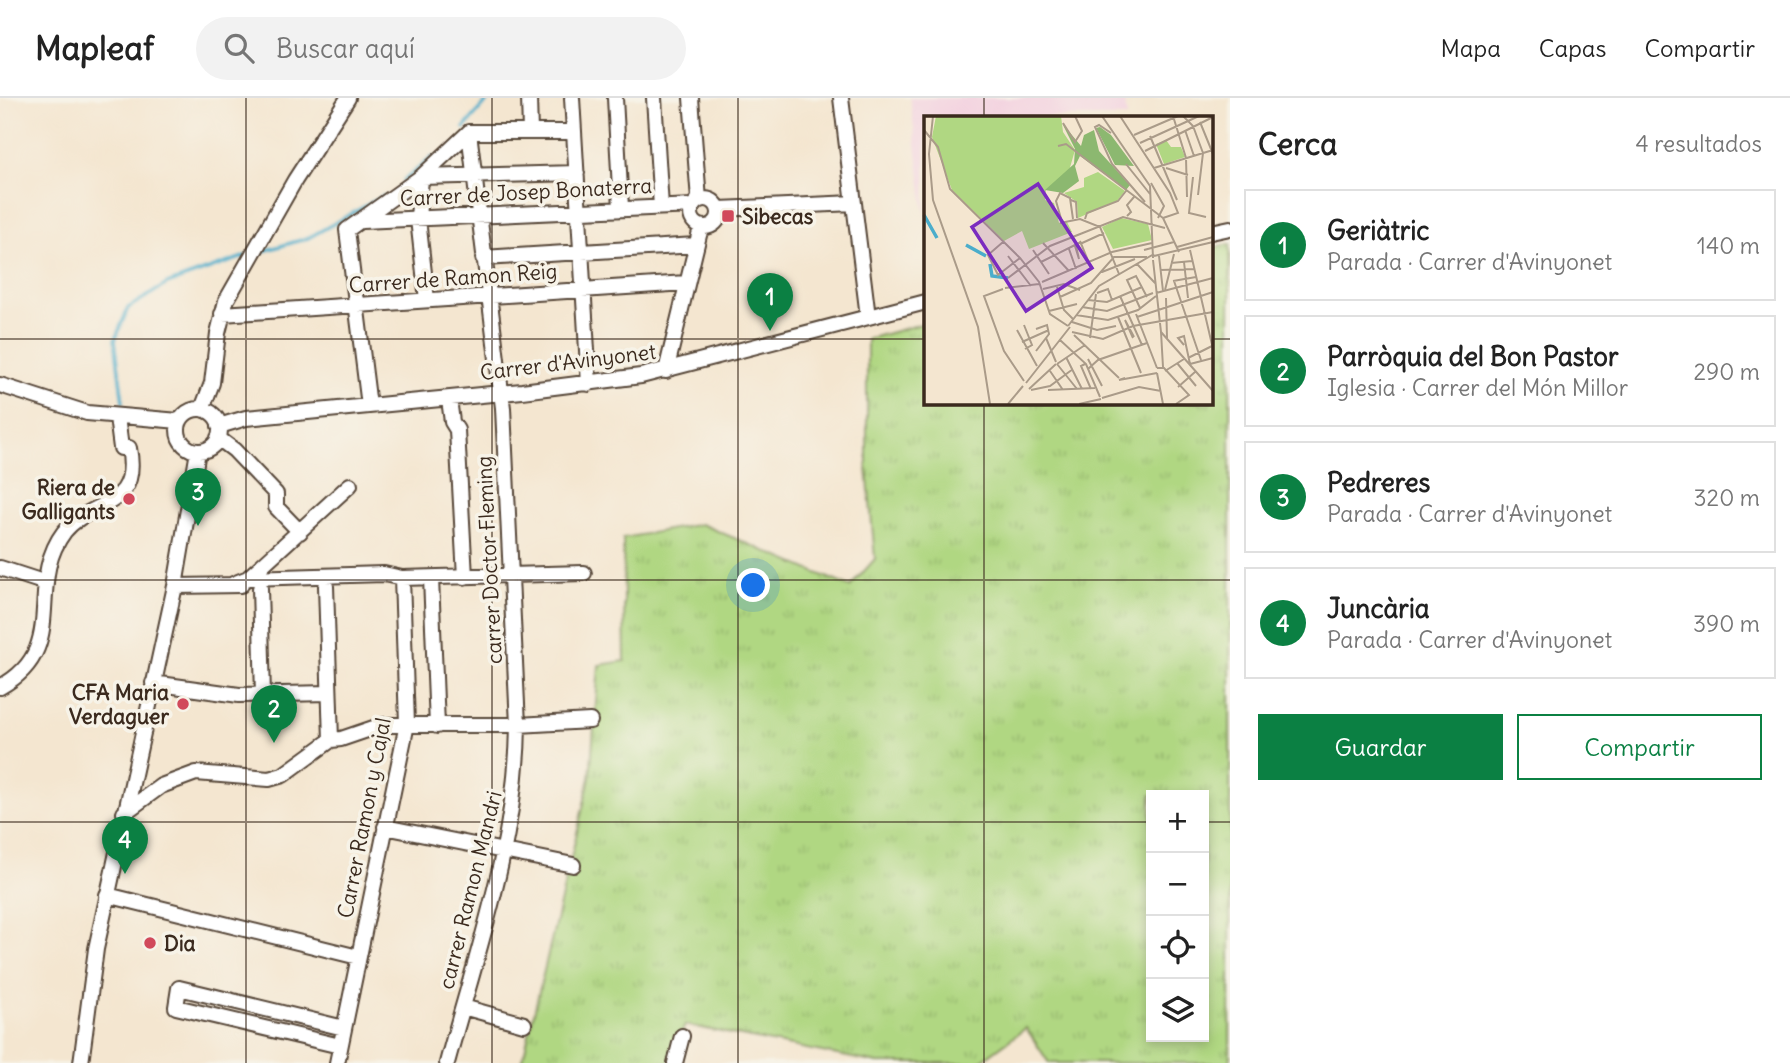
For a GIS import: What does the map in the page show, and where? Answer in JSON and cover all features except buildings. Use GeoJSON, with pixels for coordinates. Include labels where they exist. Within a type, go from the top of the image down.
{"type":"FeatureCollection","features":[{"type":"Feature","properties":{"kind":"street"},"geometry":{"type":"LineString","coordinates":[[202,409],[212,383],[226,301],[260,240],[348,98]]}},
{"type":"Feature","properties":{"kind":"street"},"geometry":{"type":"LineString","coordinates":[[529,98],[530,132]]}},
{"type":"Feature","properties":{"kind":"street"},"geometry":{"type":"LineString","coordinates":[[572,98],[589,384]]}},
{"type":"Feature","properties":{"kind":"street"},"geometry":{"type":"LineString","coordinates":[[615,98],[621,208]]}},
{"type":"Feature","properties":{"kind":"street"},"geometry":{"type":"LineString","coordinates":[[654,98],[661,207]]}},
{"type":"Feature","properties":{"kind":"street"},"geometry":{"type":"LineString","coordinates":[[691,98],[696,203],[691,215],[694,222],[701,227],[716,224],[719,209],[715,202],[696,203]]}},
{"type":"Feature","properties":{"kind":"street"},"geometry":{"type":"LineString","coordinates":[[841,98],[868,317]]}},
{"type":"Feature","properties":{"kind":"street"},"geometry":{"type":"LineString","coordinates":[[369,406],[359,306],[347,230],[421,177],[469,132],[575,132]]}},
{"type":"Feature","properties":{"kind":"street","name":"carrer Doctor Fleming"},"geometry":{"type":"LineString","coordinates":[[469,132],[501,393],[518,725]]}},
{"type":"Feature","properties":{"kind":"street"},"geometry":{"type":"LineString","coordinates":[[421,177],[577,173]]}},
{"type":"Feature","properties":{"kind":"street"},"geometry":{"type":"LineString","coordinates":[[421,177],[418,219],[427,300]]}},
{"type":"Feature","properties":{"kind":"street","name":"Carrer de Josep Bonaterra"},"geometry":{"type":"LineString","coordinates":[[362,221],[661,207],[696,203]]}},
{"type":"Feature","properties":{"kind":"street"},"geometry":{"type":"LineString","coordinates":[[719,209],[854,203]]}},
{"type":"Feature","properties":{"kind":"street"},"geometry":{"type":"LineString","coordinates":[[666,371],[701,227]]}},
{"type":"Feature","properties":{"kind":"street"},"geometry":{"type":"LineString","coordinates":[[1212,232],[1230,228]]}},
{"type":"Feature","properties":{"kind":"street"},"geometry":{"type":"LineString","coordinates":[[483,258],[696,245]]}},
{"type":"Feature","properties":{"kind":"street","name":"Carrer de Ramon Reig"},"geometry":{"type":"LineString","coordinates":[[222,314],[687,283]]}},
{"type":"Feature","properties":{"kind":"street","name":"Carrer d'Avinyonet"},"geometry":{"type":"LineString","coordinates":[[218,432],[246,418],[589,384],[666,371],[920,303]]}},
{"type":"Feature","properties":{"kind":"street"},"geometry":{"type":"LineString","coordinates":[[0,385],[88,413],[180,421]]}},
{"type":"Feature","properties":{"kind":"street"},"geometry":{"type":"LineString","coordinates":[[449,399],[452,422],[457,430],[465,577]]}},
{"type":"Feature","properties":{"kind":"street"},"geometry":{"type":"LineString","coordinates":[[198,451],[181,441],[180,421],[189,411],[202,409],[214,415],[218,432],[276,494],[276,507],[300,532]]}},
{"type":"Feature","properties":{"kind":"street"},"geometry":{"type":"LineString","coordinates":[[4,681],[30,665],[39,646],[46,583],[54,549],[65,531],[78,520],[111,503],[124,491],[131,472],[130,453],[129,448],[121,449],[117,417]]}},
{"type":"Feature","properties":{"kind":"street"},"geometry":{"type":"LineString","coordinates":[[198,451],[209,447],[218,432]]}},
{"type":"Feature","properties":{"kind":"street"},"geometry":{"type":"LineString","coordinates":[[82,1063],[96,949],[175,586],[198,451]]}},
{"type":"Feature","properties":{"kind":"street"},"geometry":{"type":"LineString","coordinates":[[263,695],[254,583],[300,532],[350,485]]}},
{"type":"Feature","properties":{"kind":"street"},"geometry":{"type":"LineString","coordinates":[[0,568],[46,583]]}},
{"type":"Feature","properties":{"kind":"street"},"geometry":{"type":"LineString","coordinates":[[175,586],[384,574],[402,578],[431,578],[584,573]]}},
{"type":"Feature","properties":{"kind":"street"},"geometry":{"type":"LineString","coordinates":[[254,583],[326,586],[388,583],[402,578]]}},
{"type":"Feature","properties":{"kind":"street","name":"Carrer Ramon y Cajal"},"geometry":{"type":"LineString","coordinates":[[337,1063],[407,724],[402,578]]}},
{"type":"Feature","properties":{"kind":"street"},"geometry":{"type":"LineString","coordinates":[[431,578],[437,726]]}},
{"type":"Feature","properties":{"kind":"street"},"geometry":{"type":"LineString","coordinates":[[326,586],[331,740]]}},
{"type":"Feature","properties":{"kind":"street"},"geometry":{"type":"LineString","coordinates":[[153,683],[263,695],[329,693]]}},
{"type":"Feature","properties":{"kind":"street"},"geometry":{"type":"LineString","coordinates":[[124,813],[161,786],[196,773],[269,779],[283,775],[331,740],[382,724],[518,725],[590,721]]}},
{"type":"Feature","properties":{"kind":"street","name":"carrer Ramon Mandri"},"geometry":{"type":"LineString","coordinates":[[447,1063],[516,789],[518,725]]}},
{"type":"Feature","properties":{"kind":"street"},"geometry":{"type":"LineString","coordinates":[[385,827],[573,865]]}},
{"type":"Feature","properties":{"kind":"street"},"geometry":{"type":"LineString","coordinates":[[107,895],[358,957]]}},
{"type":"Feature","properties":{"kind":"street"},"geometry":{"type":"LineString","coordinates":[[340,1046],[176,1007],[179,989],[344,1028]]}},
{"type":"Feature","properties":{"kind":"street"},"geometry":{"type":"LineString","coordinates":[[463,1007],[524,1024]]}},
{"type":"Feature","properties":{"kind":"street"},"geometry":{"type":"LineString","coordinates":[[676,1062],[682,1035]]}},
{"type":"Feature","properties":{"kind":"shaded area"},"geometry":{"type":"Polygon","coordinates":[[[910,98],[1124,98],[1127,116],[924,116],[924,208],[910,98]]]}},
{"type":"Feature","properties":{"kind":"green space"},"geometry":{"type":"Polygon","coordinates":[[[1230,244],[1230,1063],[1049,1063],[1026,1028],[978,1063],[878,1063],[685,1025],[669,1063],[522,1063],[590,778],[599,665],[625,661],[623,538],[701,524],[850,587],[875,559],[867,467],[867,339],[924,323],[924,404],[1212,404],[1212,248],[1230,244]]]}},
{"type":"Feature","properties":{"kind":"waterway"},"geometry":{"type":"LineString","coordinates":[[464,128],[490,98]]}},
{"type":"Feature","properties":{"kind":"waterway"},"geometry":{"type":"LineString","coordinates":[[403,181],[432,157]]}},
{"type":"Feature","properties":{"kind":"waterway"},"geometry":{"type":"LineString","coordinates":[[260,252],[308,238],[383,196]]}},
{"type":"Feature","properties":{"kind":"waterway"},"geometry":{"type":"LineString","coordinates":[[123,402],[115,340],[128,308],[167,284],[246,256]]}},
{"type":"Feature","properties":{"kind":"place","name":"Sibecas"},"geometry":{"type":"Point","coordinates":[728,216]}},
{"type":"Feature","properties":{"kind":"place","name":"Geriàtric"},"geometry":{"type":"Point","coordinates":[770,331]}},
{"type":"Feature","properties":{"kind":"place","name":"Riera de Galligants"},"geometry":{"type":"Point","coordinates":[129,499]}},
{"type":"Feature","properties":{"kind":"place","name":"Pedreres"},"geometry":{"type":"Point","coordinates":[198,526]}},
{"type":"Feature","properties":{"kind":"place","name":"CFA Maria Verdaguer"},"geometry":{"type":"Point","coordinates":[183,704]}},
{"type":"Feature","properties":{"kind":"place","name":"Parròquia del Bon Pastor"},"geometry":{"type":"Point","coordinates":[274,743]}},
{"type":"Feature","properties":{"kind":"place","name":"Juncària"},"geometry":{"type":"Point","coordinates":[125,874]}},
{"type":"Feature","properties":{"kind":"place","name":"Dia"},"geometry":{"type":"Point","coordinates":[150,943]}}]}
